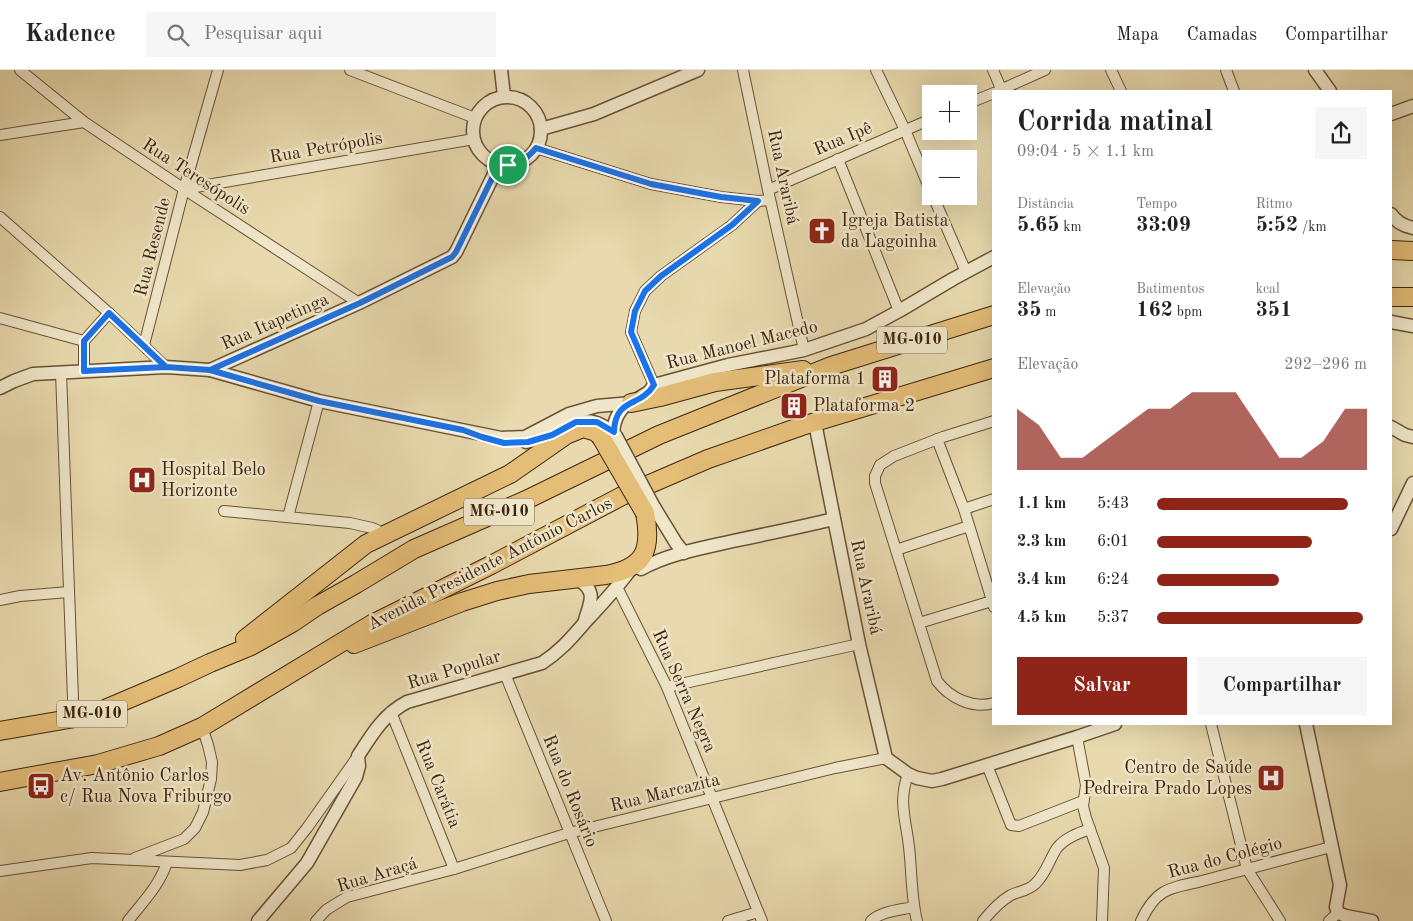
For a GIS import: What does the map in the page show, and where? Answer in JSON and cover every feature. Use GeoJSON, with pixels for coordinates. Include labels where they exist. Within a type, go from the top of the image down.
{"type":"FeatureCollection","features":[{"type":"Feature","properties":{"kind":"highway"},"geometry":{"type":"LineString","coordinates":[[1392,250],[1413,251]]}},
{"type":"Feature","properties":{"kind":"highway"},"geometry":{"type":"LineString","coordinates":[[1392,297],[1413,297]]}},
{"type":"Feature","properties":{"kind":"highway"},"geometry":{"type":"LineString","coordinates":[[971,322],[992,306]]}},
{"type":"Feature","properties":{"kind":"highway","name":"MG-010"},"geometry":{"type":"LineString","coordinates":[[0,731],[75,718],[105,709],[251,646],[414,549],[526,500],[659,435],[831,366],[992,315]]}},
{"type":"Feature","properties":{"kind":"highway"},"geometry":{"type":"LineString","coordinates":[[629,404],[715,382],[831,366]]}},
{"type":"Feature","properties":{"kind":"highway","name":"Avenida Presidente Antônio Carlos"},"geometry":{"type":"LineString","coordinates":[[0,782],[98,764],[159,746],[202,728],[372,624],[491,565],[622,496],[708,459],[815,423],[992,369]]}},
{"type":"Feature","properties":{"kind":"highway"},"geometry":{"type":"LineString","coordinates":[[210,663],[253,634],[366,544],[510,474],[566,435],[583,428],[610,435],[650,510],[646,548],[630,574],[615,573],[529,584],[497,591],[462,602],[314,660]]}},
{"type":"Feature","properties":{"kind":"street","name":"Rua Teresópolis"},"geometry":{"type":"LineString","coordinates":[[20,70],[84,122],[360,303]]}},
{"type":"Feature","properties":{"kind":"street","name":"Rua Resende"},"geometry":{"type":"LineString","coordinates":[[144,345],[184,189],[218,70]]}},
{"type":"Feature","properties":{"kind":"street"},"geometry":{"type":"LineString","coordinates":[[350,70],[475,118]]}},
{"type":"Feature","properties":{"kind":"street"},"geometry":{"type":"LineString","coordinates":[[501,70],[504,96]]}},
{"type":"Feature","properties":{"kind":"street"},"geometry":{"type":"LineString","coordinates":[[541,129],[594,114],[698,70]]}},
{"type":"Feature","properties":{"kind":"street","name":"Rua Araribá"},"geometry":{"type":"LineString","coordinates":[[743,70],[804,350]]}},
{"type":"Feature","properties":{"kind":"street"},"geometry":{"type":"LineString","coordinates":[[876,70],[922,171]]}},
{"type":"Feature","properties":{"kind":"street"},"geometry":{"type":"LineString","coordinates":[[993,70],[999,90]]}},
{"type":"Feature","properties":{"kind":"street"},"geometry":{"type":"LineString","coordinates":[[1001,90],[1045,70]]}},
{"type":"Feature","properties":{"kind":"street"},"geometry":{"type":"LineString","coordinates":[[1111,70],[1120,90]]}},
{"type":"Feature","properties":{"kind":"street"},"geometry":{"type":"LineString","coordinates":[[1226,70],[1234,90]]}},
{"type":"Feature","properties":{"kind":"street"},"geometry":{"type":"LineString","coordinates":[[1315,70],[1329,90]]}},
{"type":"Feature","properties":{"kind":"street"},"geometry":{"type":"LineString","coordinates":[[977,100],[992,94]]}},
{"type":"Feature","properties":{"kind":"street"},"geometry":{"type":"LineString","coordinates":[[504,96],[518,98],[529,105],[538,116],[541,129],[540,139],[536,148],[520,162],[510,165],[499,164],[483,155],[474,139],[473,129],[475,118],[481,108],[491,100],[504,96]]}},
{"type":"Feature","properties":{"kind":"street"},"geometry":{"type":"LineString","coordinates":[[1392,114],[1413,106]]}},
{"type":"Feature","properties":{"kind":"street"},"geometry":{"type":"LineString","coordinates":[[0,135],[84,122]]}},
{"type":"Feature","properties":{"kind":"street","name":"Rua Ipê"},"geometry":{"type":"LineString","coordinates":[[536,148],[651,184],[721,197],[758,201],[838,159],[922,123]]}},
{"type":"Feature","properties":{"kind":"street","name":"Rua Petrópolis"},"geometry":{"type":"LineString","coordinates":[[184,189],[474,139]]}},
{"type":"Feature","properties":{"kind":"street"},"geometry":{"type":"LineString","coordinates":[[838,159],[900,311]]}},
{"type":"Feature","properties":{"kind":"street","name":"Rua Itapetinga"},"geometry":{"type":"LineString","coordinates":[[0,388],[33,374],[166,367],[210,370],[360,303],[452,257],[499,164]]}},
{"type":"Feature","properties":{"kind":"street"},"geometry":{"type":"LineString","coordinates":[[654,385],[631,332],[635,311],[645,291],[661,276],[732,225],[758,201]]}},
{"type":"Feature","properties":{"kind":"street"},"geometry":{"type":"LineString","coordinates":[[937,205],[966,272]]}},
{"type":"Feature","properties":{"kind":"street"},"geometry":{"type":"LineString","coordinates":[[1392,215],[1404,225],[1413,228]]}},
{"type":"Feature","properties":{"kind":"street"},"geometry":{"type":"LineString","coordinates":[[0,217],[109,313],[166,367]]}},
{"type":"Feature","properties":{"kind":"street","name":"Rua Manoel Macedo"},"geometry":{"type":"LineString","coordinates":[[629,404],[649,392],[654,385],[728,365],[804,350],[866,329],[992,258]]}},
{"type":"Feature","properties":{"kind":"street"},"geometry":{"type":"LineString","coordinates":[[84,371],[84,341],[109,313]]}},
{"type":"Feature","properties":{"kind":"street"},"geometry":{"type":"LineString","coordinates":[[0,318],[84,341]]}},
{"type":"Feature","properties":{"kind":"street"},"geometry":{"type":"LineString","coordinates":[[1392,322],[1413,326]]}},
{"type":"Feature","properties":{"kind":"street"},"geometry":{"type":"LineString","coordinates":[[210,370],[319,401],[501,438],[525,437],[569,414],[597,406],[629,404]]}},
{"type":"Feature","properties":{"kind":"street"},"geometry":{"type":"LineString","coordinates":[[61,372],[75,718]]}},
{"type":"Feature","properties":{"kind":"street"},"geometry":{"type":"LineString","coordinates":[[288,517],[319,401]]}},
{"type":"Feature","properties":{"kind":"street"},"geometry":{"type":"LineString","coordinates":[[463,430],[504,443],[528,442],[552,435],[576,422],[597,422],[610,435],[621,409],[629,404]]}},
{"type":"Feature","properties":{"kind":"street"},"geometry":{"type":"LineString","coordinates":[[992,422],[937,439],[894,456],[885,461],[877,470],[875,476],[936,681],[943,689],[972,705],[992,704]]}},
{"type":"Feature","properties":{"kind":"street","name":"Rua Araribá"},"geometry":{"type":"LineString","coordinates":[[815,423],[860,644],[886,758]]}},
{"type":"Feature","properties":{"kind":"street"},"geometry":{"type":"LineString","coordinates":[[1392,428],[1413,437]]}},
{"type":"Feature","properties":{"kind":"street"},"geometry":{"type":"LineString","coordinates":[[937,439],[964,509],[992,601]]}},
{"type":"Feature","properties":{"kind":"street"},"geometry":{"type":"LineString","coordinates":[[1392,525],[1413,483]]}},
{"type":"Feature","properties":{"kind":"street"},"geometry":{"type":"LineString","coordinates":[[964,509],[992,500]]}},
{"type":"Feature","properties":{"kind":"street"},"geometry":{"type":"LineString","coordinates":[[650,510],[684,553]]}},
{"type":"Feature","properties":{"kind":"street"},"geometry":{"type":"LineString","coordinates":[[224,511],[350,523],[377,530],[382,536]]}},
{"type":"Feature","properties":{"kind":"street"},"geometry":{"type":"LineString","coordinates":[[630,574],[684,553],[834,519]]}},
{"type":"Feature","properties":{"kind":"street"},"geometry":{"type":"LineString","coordinates":[[896,550],[969,526]]}},
{"type":"Feature","properties":{"kind":"street","name":"Rua Popular"},"geometry":{"type":"LineString","coordinates":[[258,921],[307,863],[356,777],[359,766],[358,756],[377,726],[391,712],[408,702],[542,663],[568,642],[630,574]]}},
{"type":"Feature","properties":{"kind":"street","name":"Rua Serra Negra"},"geometry":{"type":"LineString","coordinates":[[630,574],[667,687],[760,916]]}},
{"type":"Feature","properties":{"kind":"street","name":"Rua Popular"},"geometry":{"type":"LineString","coordinates":[[578,579],[588,587],[591,595],[584,624]]}},
{"type":"Feature","properties":{"kind":"street"},"geometry":{"type":"LineString","coordinates":[[0,600],[20,596],[69,592]]}},
{"type":"Feature","properties":{"kind":"street"},"geometry":{"type":"LineString","coordinates":[[919,623],[992,604]]}},
{"type":"Feature","properties":{"kind":"street"},"geometry":{"type":"LineString","coordinates":[[667,687],[860,644]]}},
{"type":"Feature","properties":{"kind":"street","name":"Rua do Rosário"},"geometry":{"type":"LineString","coordinates":[[505,674],[606,921]]}},
{"type":"Feature","properties":{"kind":"street","name":"Rua Carátia"},"geometry":{"type":"LineString","coordinates":[[391,712],[454,869]]}},
{"type":"Feature","properties":{"kind":"street"},"geometry":{"type":"LineString","coordinates":[[886,758],[908,774],[917,778],[942,779],[1112,725]]}},
{"type":"Feature","properties":{"kind":"street"},"geometry":{"type":"LineString","coordinates":[[1211,725],[1247,869],[1280,921]]}},
{"type":"Feature","properties":{"kind":"street"},"geometry":{"type":"LineString","coordinates":[[1306,725],[1340,886],[1333,917],[1346,916],[1372,921]]}},
{"type":"Feature","properties":{"kind":"street"},"geometry":{"type":"LineString","coordinates":[[132,859],[184,839],[195,828],[203,812],[211,779],[212,762],[202,728]]}},
{"type":"Feature","properties":{"kind":"street"},"geometry":{"type":"LineString","coordinates":[[1077,737],[1086,785],[1083,801],[1086,818],[1104,868],[1102,921]]}},
{"type":"Feature","properties":{"kind":"street"},"geometry":{"type":"LineString","coordinates":[[0,871],[92,858],[240,865],[267,860],[291,848],[358,756]]}},
{"type":"Feature","properties":{"kind":"street","name":"Rua Marcazita"},"geometry":{"type":"LineString","coordinates":[[454,869],[569,833],[835,768],[886,758]]}},
{"type":"Feature","properties":{"kind":"street"},"geometry":{"type":"LineString","coordinates":[[987,765],[1011,825],[1019,826],[1083,801]]}},
{"type":"Feature","properties":{"kind":"street"},"geometry":{"type":"LineString","coordinates":[[908,774],[902,796],[903,815],[909,846],[917,921]]}},
{"type":"Feature","properties":{"kind":"street"},"geometry":{"type":"LineString","coordinates":[[983,921],[992,909],[1002,901],[1012,895],[1030,889],[1037,883],[1057,848],[1064,841],[1071,836],[1090,829]]}},
{"type":"Feature","properties":{"kind":"street","name":"Rua do Colégio"},"geometry":{"type":"LineString","coordinates":[[1141,921],[1150,903],[1165,890],[1331,847]]}},
{"type":"Feature","properties":{"kind":"street"},"geometry":{"type":"LineString","coordinates":[[128,921],[157,883],[164,872],[167,862]]}},
{"type":"Feature","properties":{"kind":"street","name":"Rua Araçá"},"geometry":{"type":"LineString","coordinates":[[316,921],[326,910],[348,897],[454,869]]}},
{"type":"Feature","properties":{"kind":"street"},"geometry":{"type":"LineString","coordinates":[[870,921],[887,912],[914,907]]}},
{"type":"Feature","properties":{"kind":"street"},"geometry":{"type":"LineString","coordinates":[[728,921],[760,916]]}},
{"type":"Feature","properties":{"kind":"place","name":"Igreja Batista da Lagoinha"},"geometry":{"type":"Point","coordinates":[822,231]}},
{"type":"Feature","properties":{"kind":"place","name":"Plataforma 1"},"geometry":{"type":"Point","coordinates":[885,379]}},
{"type":"Feature","properties":{"kind":"place","name":"Plataforma 2"},"geometry":{"type":"Point","coordinates":[794,406]}},
{"type":"Feature","properties":{"kind":"place","name":"Hospital Belo Horizonte"},"geometry":{"type":"Point","coordinates":[142,480]}},
{"type":"Feature","properties":{"kind":"place","name":"Centro de Saúde Pedreira Prado Lopes"},"geometry":{"type":"Point","coordinates":[1271,778]}},
{"type":"Feature","properties":{"kind":"place","name":"Av. Antônio Carlos c/ Rua Nova Friburgo"},"geometry":{"type":"Point","coordinates":[41,786]}},
{"type":"Feature","properties":{"kind":"route"},"geometry":{"type":"LineString","coordinates":[[508,165],[499,164],[474,217],[452,257],[360,303],[210,370],[166,367],[84,371],[84,341],[109,313],[166,367],[210,370],[319,401],[463,430],[504,443],[528,442],[552,435],[576,422],[597,422],[614,432],[614,422],[621,409],[626,404],[649,392],[654,385],[631,332],[635,311],[645,291],[661,276],[732,225],[758,201],[721,197],[651,184],[536,148],[520,162],[508,165]]}}]}
